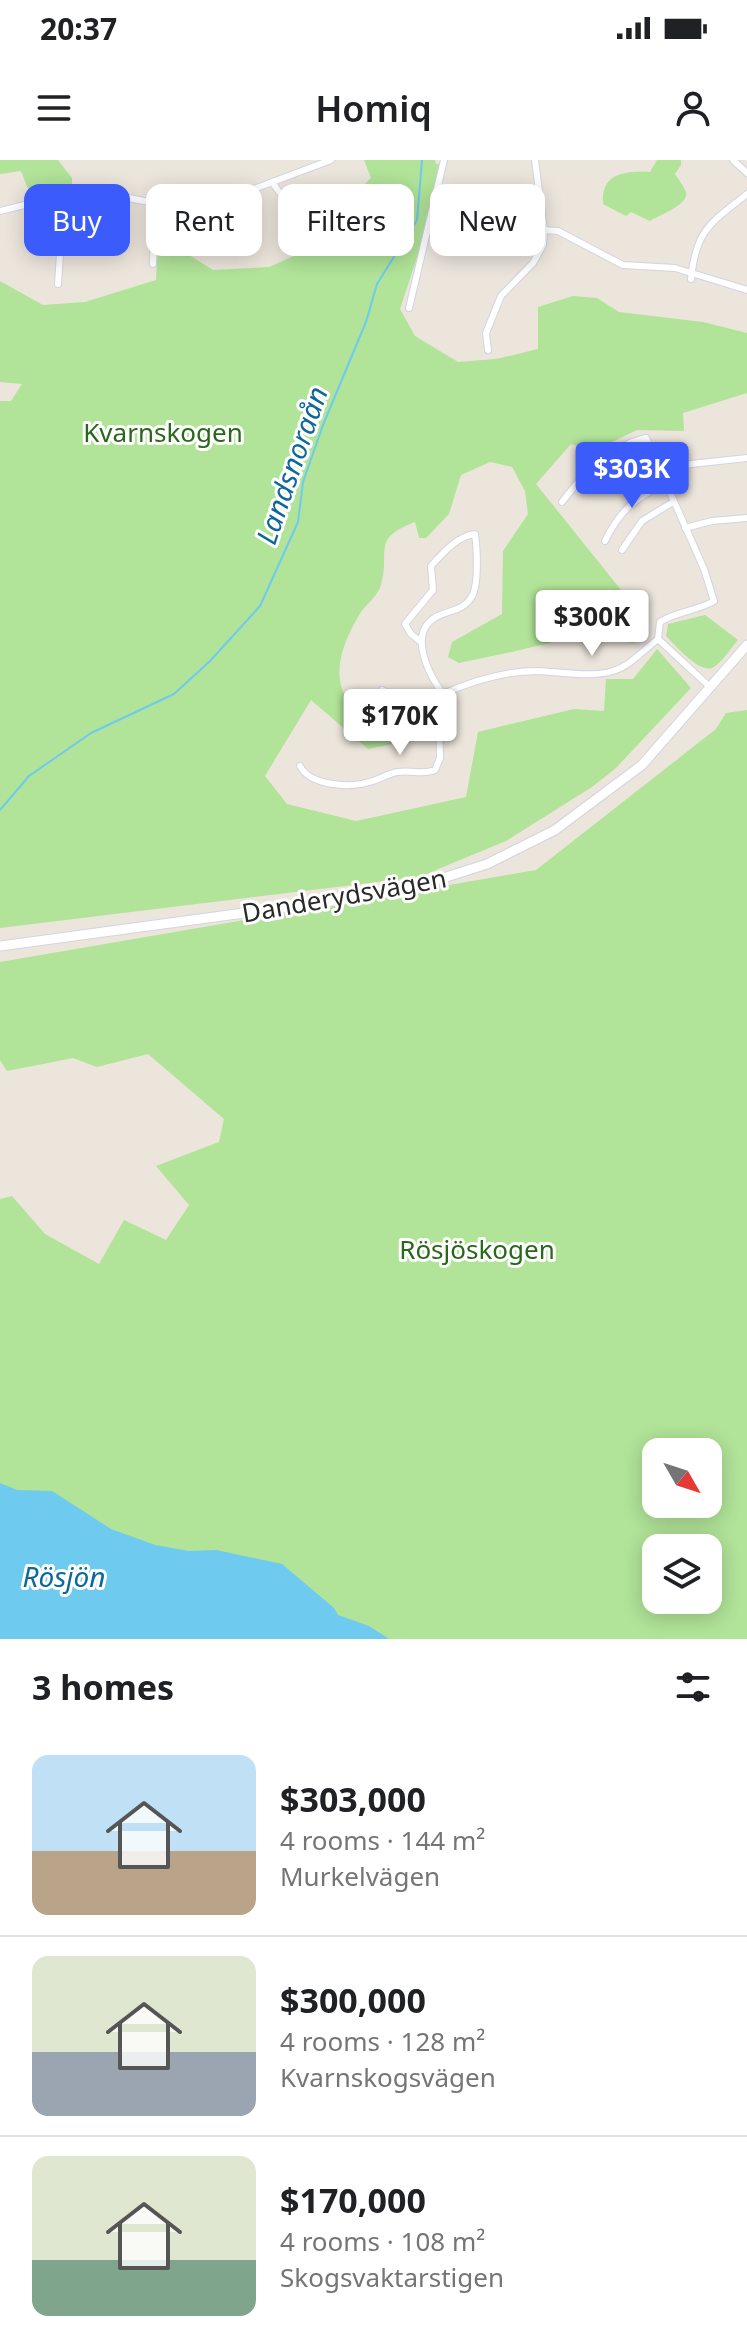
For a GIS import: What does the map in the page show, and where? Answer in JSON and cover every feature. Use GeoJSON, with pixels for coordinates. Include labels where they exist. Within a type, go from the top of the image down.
{"type":"FeatureCollection","features":[{"type":"Feature","properties":{"kind":"main road","name":"Danderydsvägen"},"geometry":{"type":"LineString","coordinates":[[0,946],[340,900],[415,887],[458,875],[530,843],[602,797],[642,765],[747,645]]}},
{"type":"Feature","properties":{"kind":"street"},"geometry":{"type":"LineString","coordinates":[[262,185],[331,160]]}},
{"type":"Feature","properties":{"kind":"street"},"geometry":{"type":"LineString","coordinates":[[409,308],[444,160]]}},
{"type":"Feature","properties":{"kind":"street"},"geometry":{"type":"LineString","coordinates":[[535,160],[538,184]]}},
{"type":"Feature","properties":{"kind":"street"},"geometry":{"type":"LineString","coordinates":[[733,160],[747,173]]}},
{"type":"Feature","properties":{"kind":"street"},"geometry":{"type":"LineString","coordinates":[[272,182],[278,190]]}},
{"type":"Feature","properties":{"kind":"street"},"geometry":{"type":"LineString","coordinates":[[692,276],[706,227],[747,194]]}},
{"type":"Feature","properties":{"kind":"street"},"geometry":{"type":"LineString","coordinates":[[0,211],[24,205]]}},
{"type":"Feature","properties":{"kind":"street"},"geometry":{"type":"LineString","coordinates":[[545,230],[558,231],[623,265],[675,268],[692,276],[747,290]]}},
{"type":"Feature","properties":{"kind":"street"},"geometry":{"type":"LineString","coordinates":[[58,284],[60,256]]}},
{"type":"Feature","properties":{"kind":"street"},"geometry":{"type":"LineString","coordinates":[[153,256],[153,264]]}},
{"type":"Feature","properties":{"kind":"street"},"geometry":{"type":"LineString","coordinates":[[488,350],[486,333],[501,296],[538,256]]}},
{"type":"Feature","properties":{"kind":"street"},"geometry":{"type":"LineString","coordinates":[[382,690],[416,707],[430,710],[437,707],[443,694],[501,673],[598,674],[614,671],[625,666],[658,639],[660,622],[672,614],[707,606],[714,601],[704,569],[646,438],[628,442],[597,462],[562,502]]}},
{"type":"Feature","properties":{"kind":"street"},"geometry":{"type":"LineString","coordinates":[[662,475],[682,465],[747,458]]}},
{"type":"Feature","properties":{"kind":"street"},"geometry":{"type":"LineString","coordinates":[[605,541],[615,522],[635,499],[664,483]]}},
{"type":"Feature","properties":{"kind":"street"},"geometry":{"type":"LineString","coordinates":[[622,550],[642,521],[673,502]]}},
{"type":"Feature","properties":{"kind":"street"},"geometry":{"type":"LineString","coordinates":[[685,528],[712,521],[747,518]]}},
{"type":"Feature","properties":{"kind":"street"},"geometry":{"type":"LineString","coordinates":[[300,766],[314,779],[351,784],[374,781],[396,772],[426,774],[435,770],[440,758],[439,719],[443,694],[432,680],[421,642],[423,630],[428,622],[461,609],[473,596],[477,575],[475,534],[456,541],[431,566],[433,590],[405,624],[421,642]]}},
{"type":"Feature","properties":{"kind":"street"},"geometry":{"type":"LineString","coordinates":[[658,639],[710,687]]}},
{"type":"Feature","properties":{"kind":"green space"},"geometry":{"type":"Polygon","coordinates":[[[0,160],[58,160],[72,178],[72,184],[26,184],[21,171],[0,174],[0,160]]]}},
{"type":"Feature","properties":{"kind":"green space","name":"Kvarnskogen"},"geometry":{"type":"Polygon","coordinates":[[[364,160],[435,160],[436,164],[441,164],[438,184],[430,184],[430,218],[400,309],[415,336],[458,362],[496,359],[538,349],[538,307],[573,296],[597,298],[619,312],[703,322],[747,333],[747,393],[683,413],[684,431],[637,430],[593,451],[571,444],[536,484],[646,621],[634,643],[626,642],[617,620],[516,651],[459,663],[448,657],[452,642],[502,614],[503,551],[528,514],[525,491],[512,467],[490,462],[461,475],[449,514],[426,538],[419,538],[415,522],[401,528],[387,540],[379,589],[359,615],[341,656],[339,673],[349,703],[359,717],[393,744],[368,749],[311,700],[265,776],[287,804],[356,821],[466,797],[478,732],[574,709],[604,711],[606,679],[633,679],[657,649],[691,688],[615,769],[592,787],[506,841],[419,877],[0,928],[0,401],[11,401],[22,384],[0,382],[0,281],[43,305],[85,302],[156,280],[157,256],[191,256],[213,270],[269,267],[294,256],[414,256],[414,184],[365,184],[371,178],[364,160]]]}},
{"type":"Feature","properties":{"kind":"green space"},"geometry":{"type":"Polygon","coordinates":[[[657,160],[681,160],[675,174],[686,192],[683,201],[650,221],[631,212],[626,216],[603,204],[603,194],[610,180],[631,172],[650,172],[657,160]]]}},
{"type":"Feature","properties":{"kind":"green space"},"geometry":{"type":"Polygon","coordinates":[[[705,615],[738,640],[712,668],[694,662],[666,636],[668,624],[705,615]]]}},
{"type":"Feature","properties":{"kind":"green space","name":"Rösjöskogen"},"geometry":{"type":"Polygon","coordinates":[[[747,710],[747,1639],[152,1639],[0,1599],[0,1199],[12,1196],[45,1234],[99,1264],[124,1220],[166,1240],[189,1205],[156,1166],[219,1142],[224,1119],[148,1054],[97,1067],[73,1058],[7,1071],[0,1060],[0,962],[536,870],[716,729],[726,713],[747,710]]]}},
{"type":"Feature","properties":{"kind":"water","name":"Rösjön"},"geometry":{"type":"Polygon","coordinates":[[[0,1483],[17,1490],[52,1491],[111,1529],[155,1545],[189,1551],[216,1550],[282,1564],[334,1608],[338,1615],[369,1626],[389,1639],[0,1639],[0,1483]]]}},
{"type":"Feature","properties":{"kind":"waterway","name":"Landsnoraån"},"geometry":{"type":"LineString","coordinates":[[0,810],[29,776],[91,733],[174,694],[210,661],[260,606],[298,522],[303,482],[366,322],[377,284],[417,220],[422,160]]}}]}
